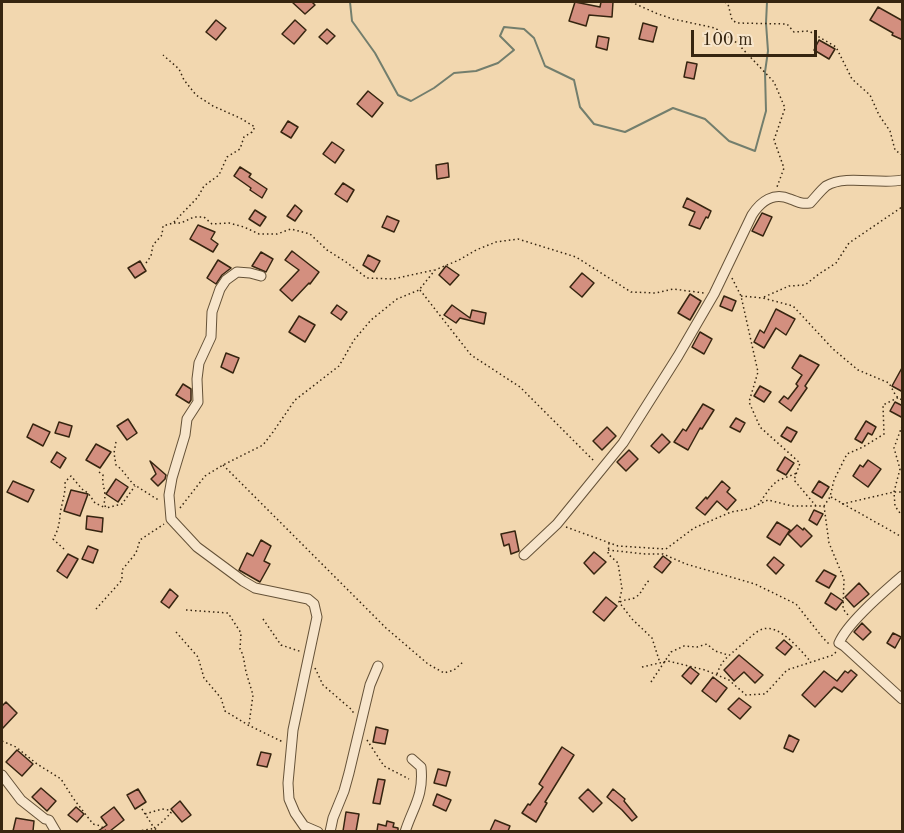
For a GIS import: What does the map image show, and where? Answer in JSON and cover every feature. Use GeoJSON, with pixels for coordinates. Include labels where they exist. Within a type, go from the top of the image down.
{"type":"FeatureCollection","features":[{"type":"Feature","properties":{"kind":"street"},"geometry":{"type":"LineString","coordinates":[[524,555],[556,524],[623,442],[678,356],[714,294],[759,205],[774,196],[782,196],[800,204],[810,203],[829,184],[845,181],[903,180]]}},
{"type":"Feature","properties":{"kind":"street"},"geometry":{"type":"LineString","coordinates":[[261,276],[237,272],[226,280],[220,289],[212,312],[211,337],[199,363],[198,402],[187,419],[185,435],[172,478],[169,495],[170,514],[197,547],[243,581],[255,588],[308,599],[314,604],[317,617],[291,746],[288,783],[289,799],[295,813],[304,826],[318,831]]}},
{"type":"Feature","properties":{"kind":"street"},"geometry":{"type":"LineString","coordinates":[[903,576],[855,622],[839,644],[844,645],[903,699]]}},
{"type":"Feature","properties":{"kind":"street"},"geometry":{"type":"LineString","coordinates":[[330,831],[344,791],[370,685],[378,666]]}},
{"type":"Feature","properties":{"kind":"street"},"geometry":{"type":"LineString","coordinates":[[405,831],[420,795],[422,777],[421,767],[412,759]]}},
{"type":"Feature","properties":{"kind":"street"},"geometry":{"type":"LineString","coordinates":[[2,775],[21,800],[49,820],[56,831]]}},
{"type":"Feature","properties":{"kind":"path"},"geometry":{"type":"LineString","coordinates":[[631,2],[673,19],[715,28],[737,43],[774,82],[785,108],[774,140],[784,168],[774,196]]}},
{"type":"Feature","properties":{"kind":"path"},"geometry":{"type":"LineString","coordinates":[[725,2],[728,4],[732,20],[737,23],[787,24],[794,32],[809,31],[836,47],[852,79],[870,95],[879,115],[890,130],[895,150],[903,156]]}},
{"type":"Feature","properties":{"kind":"path"},"geometry":{"type":"LineString","coordinates":[[163,55],[179,69],[184,80],[196,94],[213,106],[255,127],[244,137],[240,149],[227,157],[219,175],[204,186],[198,197],[173,223]]}},
{"type":"Feature","properties":{"kind":"path"},"geometry":{"type":"LineString","coordinates":[[763,298],[789,286],[805,285],[836,263],[849,243],[903,207]]}},
{"type":"Feature","properties":{"kind":"path"},"geometry":{"type":"LineString","coordinates":[[146,263],[151,256],[153,245],[162,235],[163,226],[182,223],[194,217],[204,217],[212,224],[230,223],[259,234],[277,234],[291,229],[310,234],[327,250],[367,278],[393,279],[435,270],[496,242],[518,239],[576,257],[631,292],[656,293],[673,289],[714,294]]}},
{"type":"Feature","properties":{"kind":"path"},"geometry":{"type":"LineString","coordinates":[[727,267],[741,296],[758,372],[749,402],[760,427],[800,463],[794,480],[816,506]]}},
{"type":"Feature","properties":{"kind":"path"},"geometry":{"type":"LineString","coordinates":[[96,609],[122,580],[122,570],[136,553],[140,540],[170,514],[205,476],[262,446],[295,400],[339,366],[354,340],[371,320],[397,299],[419,290],[435,270]]}},
{"type":"Feature","properties":{"kind":"path"},"geometry":{"type":"LineString","coordinates":[[419,290],[471,355],[520,387],[603,469]]}},
{"type":"Feature","properties":{"kind":"path"},"geometry":{"type":"LineString","coordinates":[[741,296],[763,298],[793,306],[833,349],[858,370],[889,383],[896,396],[903,400]]}},
{"type":"Feature","properties":{"kind":"path"},"geometry":{"type":"LineString","coordinates":[[855,622],[843,609],[844,579],[829,543],[824,506],[830,497],[834,480],[847,454],[884,434],[883,405],[899,397]]}},
{"type":"Feature","properties":{"kind":"path"},"geometry":{"type":"LineString","coordinates":[[903,426],[894,448],[900,469],[894,492],[895,506],[903,516]]}},
{"type":"Feature","properties":{"kind":"path"},"geometry":{"type":"LineString","coordinates":[[116,442],[114,453],[116,465],[135,485],[159,500],[170,514]]}},
{"type":"Feature","properties":{"kind":"path"},"geometry":{"type":"LineString","coordinates":[[223,465],[386,628],[428,664],[444,673],[454,670],[464,662]]}},
{"type":"Feature","properties":{"kind":"path"},"geometry":{"type":"LineString","coordinates":[[99,472],[103,475],[102,485],[106,508]]}},
{"type":"Feature","properties":{"kind":"path"},"geometry":{"type":"LineString","coordinates":[[757,505],[777,481],[797,473]]}},
{"type":"Feature","properties":{"kind":"path"},"geometry":{"type":"LineString","coordinates":[[64,549],[53,539],[60,523],[65,482],[71,476],[95,503],[106,508],[122,504],[135,485]]}},
{"type":"Feature","properties":{"kind":"path"},"geometry":{"type":"LineString","coordinates":[[842,504],[903,492]]}},
{"type":"Feature","properties":{"kind":"path"},"geometry":{"type":"LineString","coordinates":[[830,497],[903,537]]}},
{"type":"Feature","properties":{"kind":"path"},"geometry":{"type":"LineString","coordinates":[[556,524],[618,546],[666,549],[694,528],[730,512],[749,509],[768,500],[792,506],[824,506]]}},
{"type":"Feature","properties":{"kind":"path"},"geometry":{"type":"LineString","coordinates":[[609,543],[608,554],[618,563],[622,589],[619,602]]}},
{"type":"Feature","properties":{"kind":"path"},"geometry":{"type":"LineString","coordinates":[[608,550],[663,554],[686,564],[755,584],[796,604],[833,648],[844,645]]}},
{"type":"Feature","properties":{"kind":"path"},"geometry":{"type":"LineString","coordinates":[[619,602],[623,599],[635,598],[651,579]]}},
{"type":"Feature","properties":{"kind":"path"},"geometry":{"type":"LineString","coordinates":[[619,602],[632,619],[652,638],[660,663]]}},
{"type":"Feature","properties":{"kind":"path"},"geometry":{"type":"LineString","coordinates":[[186,610],[228,613],[241,633],[240,649],[253,695],[248,725]]}},
{"type":"Feature","properties":{"kind":"path"},"geometry":{"type":"LineString","coordinates":[[263,619],[281,645],[309,654],[323,685],[352,710],[367,741],[384,765],[409,779]]}},
{"type":"Feature","properties":{"kind":"path"},"geometry":{"type":"LineString","coordinates":[[716,675],[719,666],[729,655],[760,630],[768,628],[786,636],[812,662]]}},
{"type":"Feature","properties":{"kind":"path"},"geometry":{"type":"LineString","coordinates":[[176,632],[198,657],[204,678],[221,698],[225,711],[291,746]]}},
{"type":"Feature","properties":{"kind":"path"},"geometry":{"type":"LineString","coordinates":[[651,682],[671,652],[684,646],[697,647],[707,644],[716,651],[729,655]]}},
{"type":"Feature","properties":{"kind":"path"},"geometry":{"type":"LineString","coordinates":[[642,667],[668,661],[705,669],[729,680],[746,695],[765,694],[787,669],[833,655],[844,645]]}},
{"type":"Feature","properties":{"kind":"path"},"geometry":{"type":"LineString","coordinates":[[2,741],[16,747],[36,764],[61,779],[93,824],[107,831]]}},
{"type":"Feature","properties":{"kind":"path"},"geometry":{"type":"LineString","coordinates":[[142,809],[154,828],[160,831]]}},
{"type":"Feature","properties":{"kind":"path"},"geometry":{"type":"LineString","coordinates":[[134,831],[151,830],[171,813],[169,810],[162,809],[145,814]]}},
{"type":"Feature","properties":{"kind":"building"},"geometry":{"type":"Polygon","coordinates":[[[292,2],[312,2],[315,5],[305,14],[292,2]]]}},
{"type":"Feature","properties":{"kind":"building"},"geometry":{"type":"Polygon","coordinates":[[[575,2],[600,7],[601,2],[613,2],[612,17],[589,15],[586,26],[569,21],[575,2]]]}},
{"type":"Feature","properties":{"kind":"building"},"geometry":{"type":"Polygon","coordinates":[[[878,7],[903,21],[903,40],[870,20],[878,7]]]}},
{"type":"Feature","properties":{"kind":"building"},"geometry":{"type":"Polygon","coordinates":[[[216,20],[226,28],[216,40],[206,32],[216,20]]]}},
{"type":"Feature","properties":{"kind":"building"},"geometry":{"type":"Polygon","coordinates":[[[295,20],[306,30],[294,44],[282,34],[295,20]]]}},
{"type":"Feature","properties":{"kind":"building"},"geometry":{"type":"Polygon","coordinates":[[[643,23],[657,27],[653,42],[639,39],[643,23]]]}},
{"type":"Feature","properties":{"kind":"building"},"geometry":{"type":"Polygon","coordinates":[[[327,29],[335,36],[327,44],[319,37],[327,29]]]}},
{"type":"Feature","properties":{"kind":"building"},"geometry":{"type":"Polygon","coordinates":[[[598,36],[609,38],[607,50],[596,47],[598,36]]]}},
{"type":"Feature","properties":{"kind":"building"},"geometry":{"type":"Polygon","coordinates":[[[819,40],[835,49],[829,59],[814,50],[819,40]]]}},
{"type":"Feature","properties":{"kind":"building"},"geometry":{"type":"Polygon","coordinates":[[[687,62],[697,64],[694,79],[684,77],[687,62]]]}},
{"type":"Feature","properties":{"kind":"building"},"geometry":{"type":"Polygon","coordinates":[[[368,91],[383,103],[372,117],[357,104],[368,91]]]}},
{"type":"Feature","properties":{"kind":"building"},"geometry":{"type":"Polygon","coordinates":[[[288,121],[298,127],[291,138],[281,132],[288,121]]]}},
{"type":"Feature","properties":{"kind":"building"},"geometry":{"type":"Polygon","coordinates":[[[332,142],[344,150],[335,163],[323,154],[332,142]]]}},
{"type":"Feature","properties":{"kind":"building"},"geometry":{"type":"Polygon","coordinates":[[[448,163],[449,177],[437,179],[436,165],[448,163]]]}},
{"type":"Feature","properties":{"kind":"building"},"geometry":{"type":"Polygon","coordinates":[[[240,167],[251,174],[249,177],[267,189],[262,198],[234,176],[240,167]]]}},
{"type":"Feature","properties":{"kind":"building"},"geometry":{"type":"Polygon","coordinates":[[[343,183],[354,190],[347,202],[335,194],[343,183]]]}},
{"type":"Feature","properties":{"kind":"building"},"geometry":{"type":"Polygon","coordinates":[[[687,198],[711,211],[700,229],[689,225],[695,212],[683,207],[687,198]]]}},
{"type":"Feature","properties":{"kind":"building"},"geometry":{"type":"Polygon","coordinates":[[[295,205],[302,211],[295,221],[287,216],[295,205]]]}},
{"type":"Feature","properties":{"kind":"building"},"geometry":{"type":"Polygon","coordinates":[[[255,210],[266,217],[260,226],[249,219],[255,210]]]}},
{"type":"Feature","properties":{"kind":"building"},"geometry":{"type":"Polygon","coordinates":[[[762,213],[772,217],[763,236],[752,231],[762,213]]]}},
{"type":"Feature","properties":{"kind":"building"},"geometry":{"type":"Polygon","coordinates":[[[387,216],[399,221],[394,232],[382,227],[387,216]]]}},
{"type":"Feature","properties":{"kind":"building"},"geometry":{"type":"Polygon","coordinates":[[[198,225],[215,232],[211,239],[218,244],[213,252],[190,239],[198,225]]]}},
{"type":"Feature","properties":{"kind":"building"},"geometry":{"type":"Polygon","coordinates":[[[292,251],[319,272],[292,301],[280,290],[299,270],[285,260],[292,251]]]}},
{"type":"Feature","properties":{"kind":"building"},"geometry":{"type":"Polygon","coordinates":[[[261,252],[273,259],[266,272],[252,266],[261,252]]]}},
{"type":"Feature","properties":{"kind":"building"},"geometry":{"type":"Polygon","coordinates":[[[368,255],[380,261],[374,272],[363,265],[368,255]]]}},
{"type":"Feature","properties":{"kind":"building"},"geometry":{"type":"Polygon","coordinates":[[[218,260],[231,268],[216,284],[207,278],[218,260]]]}},
{"type":"Feature","properties":{"kind":"building"},"geometry":{"type":"Polygon","coordinates":[[[140,261],[146,271],[135,278],[128,268],[140,261]]]}},
{"type":"Feature","properties":{"kind":"building"},"geometry":{"type":"Polygon","coordinates":[[[446,266],[459,275],[450,285],[439,275],[446,266]]]}},
{"type":"Feature","properties":{"kind":"building"},"geometry":{"type":"Polygon","coordinates":[[[582,273],[594,283],[582,297],[570,287],[582,273]]]}},
{"type":"Feature","properties":{"kind":"building"},"geometry":{"type":"Polygon","coordinates":[[[690,294],[701,301],[690,320],[678,313],[690,294]]]}},
{"type":"Feature","properties":{"kind":"building"},"geometry":{"type":"Polygon","coordinates":[[[724,296],[736,301],[732,311],[720,306],[724,296]]]}},
{"type":"Feature","properties":{"kind":"building"},"geometry":{"type":"Polygon","coordinates":[[[337,305],[347,312],[341,320],[331,313],[337,305]]]}},
{"type":"Feature","properties":{"kind":"building"},"geometry":{"type":"Polygon","coordinates":[[[452,305],[470,318],[472,310],[486,313],[484,324],[460,318],[456,323],[444,315],[452,305]]]}},
{"type":"Feature","properties":{"kind":"building"},"geometry":{"type":"Polygon","coordinates":[[[776,309],[795,319],[786,335],[776,328],[764,348],[754,342],[760,330],[764,333],[776,309]]]}},
{"type":"Feature","properties":{"kind":"building"},"geometry":{"type":"Polygon","coordinates":[[[299,316],[315,325],[305,342],[289,332],[299,316]]]}},
{"type":"Feature","properties":{"kind":"building"},"geometry":{"type":"Polygon","coordinates":[[[700,332],[712,339],[704,354],[692,347],[700,332]]]}},
{"type":"Feature","properties":{"kind":"building"},"geometry":{"type":"Polygon","coordinates":[[[226,353],[239,358],[233,373],[221,367],[226,353]]]}},
{"type":"Feature","properties":{"kind":"building"},"geometry":{"type":"Polygon","coordinates":[[[800,355],[819,365],[791,411],[779,402],[784,396],[788,399],[798,386],[796,384],[802,375],[792,368],[800,355]]]}},
{"type":"Feature","properties":{"kind":"building"},"geometry":{"type":"Polygon","coordinates":[[[903,366],[903,392],[892,386],[903,366]]]}},
{"type":"Feature","properties":{"kind":"building"},"geometry":{"type":"Polygon","coordinates":[[[183,384],[191,389],[189,403],[176,395],[183,384]]]}},
{"type":"Feature","properties":{"kind":"building"},"geometry":{"type":"Polygon","coordinates":[[[760,386],[771,392],[764,402],[754,396],[760,386]]]}},
{"type":"Feature","properties":{"kind":"building"},"geometry":{"type":"Polygon","coordinates":[[[895,402],[903,406],[903,418],[890,411],[895,402]]]}},
{"type":"Feature","properties":{"kind":"building"},"geometry":{"type":"Polygon","coordinates":[[[703,404],[714,410],[702,429],[700,428],[688,450],[674,442],[683,429],[686,431],[703,404]]]}},
{"type":"Feature","properties":{"kind":"building"},"geometry":{"type":"Polygon","coordinates":[[[736,418],[745,423],[740,432],[730,427],[736,418]]]}},
{"type":"Feature","properties":{"kind":"building"},"geometry":{"type":"Polygon","coordinates":[[[128,419],[137,433],[127,440],[117,426],[128,419]]]}},
{"type":"Feature","properties":{"kind":"building"},"geometry":{"type":"Polygon","coordinates":[[[866,421],[876,427],[872,435],[868,433],[862,443],[855,439],[866,421]]]}},
{"type":"Feature","properties":{"kind":"building"},"geometry":{"type":"Polygon","coordinates":[[[59,422],[72,426],[69,437],[55,433],[59,422]]]}},
{"type":"Feature","properties":{"kind":"building"},"geometry":{"type":"Polygon","coordinates":[[[33,424],[50,432],[43,446],[27,437],[33,424]]]}},
{"type":"Feature","properties":{"kind":"building"},"geometry":{"type":"Polygon","coordinates":[[[607,427],[616,436],[602,450],[593,441],[607,427]]]}},
{"type":"Feature","properties":{"kind":"building"},"geometry":{"type":"Polygon","coordinates":[[[787,427],[797,432],[791,442],[781,436],[787,427]]]}},
{"type":"Feature","properties":{"kind":"building"},"geometry":{"type":"Polygon","coordinates":[[[662,434],[670,442],[659,453],[651,446],[662,434]]]}},
{"type":"Feature","properties":{"kind":"building"},"geometry":{"type":"Polygon","coordinates":[[[96,444],[111,452],[100,468],[86,460],[96,444]]]}},
{"type":"Feature","properties":{"kind":"building"},"geometry":{"type":"Polygon","coordinates":[[[629,450],[638,459],[626,471],[617,462],[629,450]]]}},
{"type":"Feature","properties":{"kind":"building"},"geometry":{"type":"Polygon","coordinates":[[[57,452],[66,458],[60,468],[51,462],[57,452]]]}},
{"type":"Feature","properties":{"kind":"building"},"geometry":{"type":"Polygon","coordinates":[[[785,457],[794,463],[786,475],[777,470],[785,457]]]}},
{"type":"Feature","properties":{"kind":"building"},"geometry":{"type":"Polygon","coordinates":[[[868,460],[881,469],[868,487],[853,476],[860,465],[863,467],[868,460]]]}},
{"type":"Feature","properties":{"kind":"building"},"geometry":{"type":"Polygon","coordinates":[[[150,461],[166,475],[158,486],[151,479],[156,474],[150,461]]]}},
{"type":"Feature","properties":{"kind":"building"},"geometry":{"type":"Polygon","coordinates":[[[116,479],[128,487],[118,502],[106,494],[116,479]]]}},
{"type":"Feature","properties":{"kind":"building"},"geometry":{"type":"Polygon","coordinates":[[[13,481],[34,490],[28,502],[7,492],[13,481]]]}},
{"type":"Feature","properties":{"kind":"building"},"geometry":{"type":"Polygon","coordinates":[[[722,481],[730,488],[727,492],[736,500],[727,510],[717,501],[705,515],[696,508],[722,481]]]}},
{"type":"Feature","properties":{"kind":"building"},"geometry":{"type":"Polygon","coordinates":[[[819,481],[829,487],[822,498],[812,492],[819,481]]]}},
{"type":"Feature","properties":{"kind":"building"},"geometry":{"type":"Polygon","coordinates":[[[71,490],[88,494],[80,516],[64,511],[71,490]]]}},
{"type":"Feature","properties":{"kind":"building"},"geometry":{"type":"Polygon","coordinates":[[[814,510],[823,514],[817,525],[809,520],[814,510]]]}},
{"type":"Feature","properties":{"kind":"building"},"geometry":{"type":"Polygon","coordinates":[[[87,516],[103,518],[102,532],[86,529],[87,516]]]}},
{"type":"Feature","properties":{"kind":"building"},"geometry":{"type":"Polygon","coordinates":[[[777,522],[790,530],[780,545],[767,537],[777,522]]]}},
{"type":"Feature","properties":{"kind":"building"},"geometry":{"type":"Polygon","coordinates":[[[797,525],[812,536],[801,547],[788,534],[797,525]]]}},
{"type":"Feature","properties":{"kind":"building"},"geometry":{"type":"Polygon","coordinates":[[[515,531],[519,551],[511,554],[509,544],[504,546],[501,534],[515,531]]]}},
{"type":"Feature","properties":{"kind":"building"},"geometry":{"type":"Polygon","coordinates":[[[261,540],[271,546],[264,561],[270,564],[260,582],[239,570],[247,553],[253,556],[261,540]]]}},
{"type":"Feature","properties":{"kind":"building"},"geometry":{"type":"Polygon","coordinates":[[[88,546],[98,550],[93,563],[82,559],[88,546]]]}},
{"type":"Feature","properties":{"kind":"building"},"geometry":{"type":"Polygon","coordinates":[[[594,552],[606,562],[594,574],[584,563],[594,552]]]}},
{"type":"Feature","properties":{"kind":"building"},"geometry":{"type":"Polygon","coordinates":[[[68,554],[78,559],[67,578],[57,571],[68,554]]]}},
{"type":"Feature","properties":{"kind":"building"},"geometry":{"type":"Polygon","coordinates":[[[663,556],[671,562],[662,573],[654,567],[663,556]]]}},
{"type":"Feature","properties":{"kind":"building"},"geometry":{"type":"Polygon","coordinates":[[[774,557],[784,565],[776,574],[767,565],[774,557]]]}},
{"type":"Feature","properties":{"kind":"building"},"geometry":{"type":"Polygon","coordinates":[[[824,570],[836,576],[829,588],[816,581],[824,570]]]}},
{"type":"Feature","properties":{"kind":"building"},"geometry":{"type":"Polygon","coordinates":[[[859,583],[869,594],[854,607],[845,597],[859,583]]]}},
{"type":"Feature","properties":{"kind":"building"},"geometry":{"type":"Polygon","coordinates":[[[170,589],[178,596],[169,608],[161,602],[170,589]]]}},
{"type":"Feature","properties":{"kind":"building"},"geometry":{"type":"Polygon","coordinates":[[[831,593],[843,601],[836,610],[825,603],[831,593]]]}},
{"type":"Feature","properties":{"kind":"building"},"geometry":{"type":"Polygon","coordinates":[[[606,597],[617,606],[604,621],[593,612],[606,597]]]}},
{"type":"Feature","properties":{"kind":"building"},"geometry":{"type":"Polygon","coordinates":[[[862,623],[871,632],[863,640],[854,632],[862,623]]]}},
{"type":"Feature","properties":{"kind":"building"},"geometry":{"type":"Polygon","coordinates":[[[893,633],[901,637],[895,648],[887,643],[893,633]]]}},
{"type":"Feature","properties":{"kind":"building"},"geometry":{"type":"Polygon","coordinates":[[[784,640],[792,647],[785,655],[776,648],[784,640]]]}},
{"type":"Feature","properties":{"kind":"building"},"geometry":{"type":"Polygon","coordinates":[[[739,655],[763,675],[755,683],[744,672],[734,681],[724,670],[739,655]]]}},
{"type":"Feature","properties":{"kind":"building"},"geometry":{"type":"Polygon","coordinates":[[[690,667],[699,674],[691,684],[682,676],[690,667]]]}},
{"type":"Feature","properties":{"kind":"building"},"geometry":{"type":"Polygon","coordinates":[[[851,670],[857,675],[842,692],[834,687],[815,707],[802,695],[824,671],[837,681],[845,671],[848,673],[851,670]]]}},
{"type":"Feature","properties":{"kind":"building"},"geometry":{"type":"Polygon","coordinates":[[[713,677],[727,688],[716,702],[702,691],[713,677]]]}},
{"type":"Feature","properties":{"kind":"building"},"geometry":{"type":"Polygon","coordinates":[[[739,698],[751,707],[740,719],[728,709],[739,698]]]}},
{"type":"Feature","properties":{"kind":"building"},"geometry":{"type":"Polygon","coordinates":[[[6,702],[17,713],[2,729],[2,706],[6,702]]]}},
{"type":"Feature","properties":{"kind":"building"},"geometry":{"type":"Polygon","coordinates":[[[376,727],[388,730],[385,744],[373,742],[376,727]]]}},
{"type":"Feature","properties":{"kind":"building"},"geometry":{"type":"Polygon","coordinates":[[[789,735],[799,740],[793,752],[784,748],[789,735]]]}},
{"type":"Feature","properties":{"kind":"building"},"geometry":{"type":"Polygon","coordinates":[[[562,747],[574,755],[545,802],[547,803],[536,822],[522,813],[543,787],[539,784],[562,747]]]}},
{"type":"Feature","properties":{"kind":"building"},"geometry":{"type":"Polygon","coordinates":[[[17,750],[33,764],[22,776],[6,762],[17,750]]]}},
{"type":"Feature","properties":{"kind":"building"},"geometry":{"type":"Polygon","coordinates":[[[261,752],[271,754],[267,767],[257,765],[261,752]]]}},
{"type":"Feature","properties":{"kind":"building"},"geometry":{"type":"Polygon","coordinates":[[[438,769],[450,772],[446,786],[434,783],[438,769]]]}},
{"type":"Feature","properties":{"kind":"building"},"geometry":{"type":"Polygon","coordinates":[[[378,779],[385,780],[380,804],[373,803],[378,779]]]}},
{"type":"Feature","properties":{"kind":"building"},"geometry":{"type":"Polygon","coordinates":[[[41,788],[56,801],[47,811],[32,797],[41,788]]]}},
{"type":"Feature","properties":{"kind":"building"},"geometry":{"type":"Polygon","coordinates":[[[138,789],[146,802],[135,809],[127,795],[138,789]]]}},
{"type":"Feature","properties":{"kind":"building"},"geometry":{"type":"Polygon","coordinates":[[[588,789],[602,803],[593,812],[579,798],[588,789]]]}},
{"type":"Feature","properties":{"kind":"building"},"geometry":{"type":"Polygon","coordinates":[[[613,789],[625,799],[624,801],[637,817],[632,821],[607,797],[613,789]]]}},
{"type":"Feature","properties":{"kind":"building"},"geometry":{"type":"Polygon","coordinates":[[[437,794],[451,800],[446,811],[433,805],[437,794]]]}},
{"type":"Feature","properties":{"kind":"building"},"geometry":{"type":"Polygon","coordinates":[[[180,801],[191,815],[182,822],[171,809],[180,801]]]}},
{"type":"Feature","properties":{"kind":"building"},"geometry":{"type":"Polygon","coordinates":[[[76,807],[84,814],[77,822],[68,815],[76,807]]]}},
{"type":"Feature","properties":{"kind":"building"},"geometry":{"type":"Polygon","coordinates":[[[114,807],[124,820],[110,831],[98,831],[107,825],[101,817],[114,807]]]}},
{"type":"Feature","properties":{"kind":"building"},"geometry":{"type":"Polygon","coordinates":[[[346,812],[359,814],[356,831],[343,831],[346,812]]]}},
{"type":"Feature","properties":{"kind":"building"},"geometry":{"type":"Polygon","coordinates":[[[16,818],[34,821],[33,831],[13,831],[16,818]]]}},
{"type":"Feature","properties":{"kind":"building"},"geometry":{"type":"Polygon","coordinates":[[[495,820],[510,826],[508,831],[490,831],[495,820]]]}},
{"type":"Feature","properties":{"kind":"building"},"geometry":{"type":"Polygon","coordinates":[[[387,821],[394,823],[393,827],[398,828],[398,831],[377,831],[378,824],[386,826],[387,821]]]}},
{"type":"Feature","properties":{"kind":"waterway"},"geometry":{"type":"LineString","coordinates":[[350,2],[352,21],[375,53],[398,95],[411,101],[454,73],[476,71],[498,63],[514,50],[500,36],[504,27],[524,29],[534,38],[545,66],[574,80],[580,107],[594,124],[625,132],[673,108],[705,119],[729,141],[755,151],[766,111],[767,2]]}}]}
